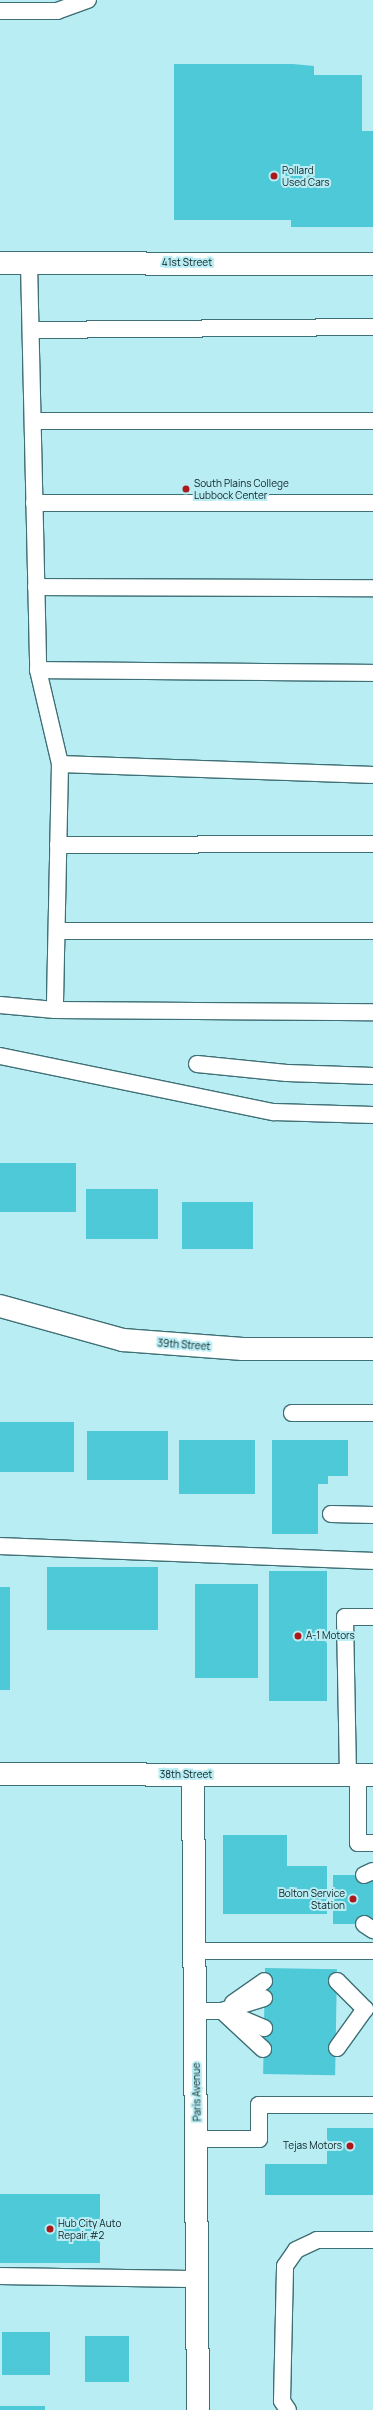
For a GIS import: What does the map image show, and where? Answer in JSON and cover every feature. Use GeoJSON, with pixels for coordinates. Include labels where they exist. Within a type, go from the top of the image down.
{"type":"FeatureCollection","features":[{"type":"Feature","properties":{"kind":"street","name":"41st Street"},"geometry":{"type":"LineString","coordinates":[[0,263],[373,264]]}},
{"type":"Feature","properties":{"kind":"street","name":"39th Street"},"geometry":{"type":"LineString","coordinates":[[0,1306],[123,1340],[243,1349],[373,1349]]}},
{"type":"Feature","properties":{"kind":"street","name":"38th Street"},"geometry":{"type":"LineString","coordinates":[[0,1774],[360,1775]]}},
{"type":"Feature","properties":{"kind":"street","name":"Paris Avenue"},"geometry":{"type":"LineString","coordinates":[[193,1775],[198,2410]]}},
{"type":"Feature","properties":{"kind":"lane"},"geometry":{"type":"LineString","coordinates":[[0,11],[57,11],[88,0]]}},
{"type":"Feature","properties":{"kind":"lane"},"geometry":{"type":"LineString","coordinates":[[29,263],[38,670],[60,764],[55,1010]]}},
{"type":"Feature","properties":{"kind":"lane"},"geometry":{"type":"LineString","coordinates":[[31,330],[373,327]]}},
{"type":"Feature","properties":{"kind":"lane"},"geometry":{"type":"LineString","coordinates":[[33,421],[373,421]]}},
{"type":"Feature","properties":{"kind":"lane"},"geometry":{"type":"LineString","coordinates":[[34,504],[373,503]]}},
{"type":"Feature","properties":{"kind":"lane"},"geometry":{"type":"LineString","coordinates":[[36,587],[373,588]]}},
{"type":"Feature","properties":{"kind":"lane"},"geometry":{"type":"LineString","coordinates":[[38,670],[373,673]]}},
{"type":"Feature","properties":{"kind":"lane"},"geometry":{"type":"LineString","coordinates":[[60,764],[373,775]]}},
{"type":"Feature","properties":{"kind":"lane"},"geometry":{"type":"LineString","coordinates":[[58,845],[373,844]]}},
{"type":"Feature","properties":{"kind":"lane"},"geometry":{"type":"LineString","coordinates":[[57,931],[373,931]]}},
{"type":"Feature","properties":{"kind":"lane"},"geometry":{"type":"LineString","coordinates":[[0,1005],[55,1010],[373,1012]]}},
{"type":"Feature","properties":{"kind":"lane"},"geometry":{"type":"LineString","coordinates":[[0,1056],[274,1112],[373,1115]]}},
{"type":"Feature","properties":{"kind":"lane"},"geometry":{"type":"LineString","coordinates":[[197,1064],[373,1076]]}},
{"type":"Feature","properties":{"kind":"lane"},"geometry":{"type":"LineString","coordinates":[[292,1413],[373,1413]]}},
{"type":"Feature","properties":{"kind":"lane"},"geometry":{"type":"LineString","coordinates":[[331,1514],[373,1515]]}},
{"type":"Feature","properties":{"kind":"lane"},"geometry":{"type":"LineString","coordinates":[[0,1546],[373,1561]]}},
{"type":"Feature","properties":{"kind":"lane"},"geometry":{"type":"LineString","coordinates":[[373,1617],[345,1617],[360,1775],[358,1843],[373,1843]]}},
{"type":"Feature","properties":{"kind":"lane"},"geometry":{"type":"LineString","coordinates":[[195,1952],[373,1950]]}},
{"type":"Feature","properties":{"kind":"lane"},"geometry":{"type":"LineString","coordinates":[[222,2011],[264,1981]]}},
{"type":"Feature","properties":{"kind":"lane"},"geometry":{"type":"LineString","coordinates":[[337,1981],[369,2009]]}},
{"type":"Feature","properties":{"kind":"lane"},"geometry":{"type":"LineString","coordinates":[[196,2011],[222,2011],[264,1998]]}},
{"type":"Feature","properties":{"kind":"lane"},"geometry":{"type":"LineString","coordinates":[[337,1999],[369,2009]]}},
{"type":"Feature","properties":{"kind":"lane"},"geometry":{"type":"LineString","coordinates":[[337,2028],[369,2009]]}},
{"type":"Feature","properties":{"kind":"lane"},"geometry":{"type":"LineString","coordinates":[[337,2048],[369,2009]]}},
{"type":"Feature","properties":{"kind":"lane"},"geometry":{"type":"LineString","coordinates":[[222,2011],[264,2028]]}},
{"type":"Feature","properties":{"kind":"lane"},"geometry":{"type":"LineString","coordinates":[[222,2011],[263,2049]]}},
{"type":"Feature","properties":{"kind":"lane"},"geometry":{"type":"LineString","coordinates":[[197,2139],[259,2139],[259,2105],[373,2105]]}},
{"type":"Feature","properties":{"kind":"lane"},"geometry":{"type":"LineString","coordinates":[[288,2410],[282,2401],[285,2266],[296,2250],[318,2240],[373,2240]]}},
{"type":"Feature","properties":{"kind":"lane"},"geometry":{"type":"LineString","coordinates":[[0,2276],[198,2279]]}},
{"type":"Feature","properties":{"kind":"building","name":"Pollard Used Cars"},"geometry":{"type":"Polygon","coordinates":[[[174,64],[293,64],[314,66],[314,75],[362,75],[362,131],[373,131],[373,227],[291,227],[291,220],[174,220],[174,64]]]}},
{"type":"Feature","properties":{"kind":"building"},"geometry":{"type":"Polygon","coordinates":[[[0,1163],[76,1163],[76,1212],[0,1212],[0,1163]]]}},
{"type":"Feature","properties":{"kind":"building"},"geometry":{"type":"Polygon","coordinates":[[[86,1189],[158,1189],[158,1239],[86,1239],[86,1189]]]}},
{"type":"Feature","properties":{"kind":"building"},"geometry":{"type":"Polygon","coordinates":[[[182,1202],[253,1202],[253,1249],[182,1249],[182,1202]]]}},
{"type":"Feature","properties":{"kind":"building"},"geometry":{"type":"Polygon","coordinates":[[[0,1422],[74,1422],[74,1472],[0,1472],[0,1422]]]}},
{"type":"Feature","properties":{"kind":"building"},"geometry":{"type":"Polygon","coordinates":[[[87,1431],[168,1431],[168,1480],[87,1480],[87,1431]]]}},
{"type":"Feature","properties":{"kind":"building"},"geometry":{"type":"Polygon","coordinates":[[[179,1440],[255,1440],[255,1494],[179,1494],[179,1440]]]}},
{"type":"Feature","properties":{"kind":"building"},"geometry":{"type":"Polygon","coordinates":[[[272,1440],[348,1440],[348,1476],[328,1476],[328,1484],[318,1484],[318,1534],[272,1534],[272,1440]]]}},
{"type":"Feature","properties":{"kind":"building"},"geometry":{"type":"Polygon","coordinates":[[[47,1567],[158,1567],[158,1630],[47,1630],[47,1567]]]}},
{"type":"Feature","properties":{"kind":"building","name":"A-1 Motors"},"geometry":{"type":"Polygon","coordinates":[[[269,1571],[327,1571],[327,1701],[269,1701],[269,1571]]]}},
{"type":"Feature","properties":{"kind":"building"},"geometry":{"type":"Polygon","coordinates":[[[195,1584],[258,1584],[258,1678],[195,1678],[195,1584]]]}},
{"type":"Feature","properties":{"kind":"building"},"geometry":{"type":"Polygon","coordinates":[[[0,1587],[10,1587],[10,1690],[0,1690],[0,1587]]]}},
{"type":"Feature","properties":{"kind":"building"},"geometry":{"type":"Polygon","coordinates":[[[223,1835],[287,1835],[287,1866],[327,1866],[327,1914],[223,1914],[223,1835]]]}},
{"type":"Feature","properties":{"kind":"building","name":"Bolton Service Station"},"geometry":{"type":"Polygon","coordinates":[[[333,1875],[373,1875],[373,1924],[333,1924],[333,1875]]]}},
{"type":"Feature","properties":{"kind":"building"},"geometry":{"type":"Polygon","coordinates":[[[265,1968],[337,1969],[335,2075],[263,2074],[265,1968]]]}},
{"type":"Feature","properties":{"kind":"building","name":"Tejas Motors"},"geometry":{"type":"Polygon","coordinates":[[[327,2128],[373,2128],[373,2195],[265,2195],[265,2164],[327,2164],[327,2128]]]}},
{"type":"Feature","properties":{"kind":"building","name":"Hub City Auto Repair #2"},"geometry":{"type":"Polygon","coordinates":[[[0,2194],[100,2194],[100,2263],[0,2263],[0,2194]]]}},
{"type":"Feature","properties":{"kind":"building"},"geometry":{"type":"Polygon","coordinates":[[[2,2332],[50,2332],[50,2375],[2,2375],[2,2332]]]}},
{"type":"Feature","properties":{"kind":"building"},"geometry":{"type":"Polygon","coordinates":[[[85,2336],[129,2336],[129,2382],[85,2382],[85,2336]]]}},
{"type":"Feature","properties":{"kind":"building"},"geometry":{"type":"Polygon","coordinates":[[[0,2406],[45,2406],[45,2410],[0,2410],[0,2406]]]}},
{"type":"Feature","properties":{"kind":"place","name":"Pollard Used Cars"},"geometry":{"type":"Point","coordinates":[274,176]}},
{"type":"Feature","properties":{"kind":"place","name":"South Plains College Lubbock Center"},"geometry":{"type":"Point","coordinates":[186,489]}},
{"type":"Feature","properties":{"kind":"place","name":"A-1 Motors"},"geometry":{"type":"Point","coordinates":[298,1636]}},
{"type":"Feature","properties":{"kind":"place","name":"Bolton Service Station"},"geometry":{"type":"Point","coordinates":[353,1899]}},
{"type":"Feature","properties":{"kind":"place","name":"Tejas Motors"},"geometry":{"type":"Point","coordinates":[350,2146]}},
{"type":"Feature","properties":{"kind":"place","name":"Hub City Auto Repair #2"},"geometry":{"type":"Point","coordinates":[50,2229]}}]}
